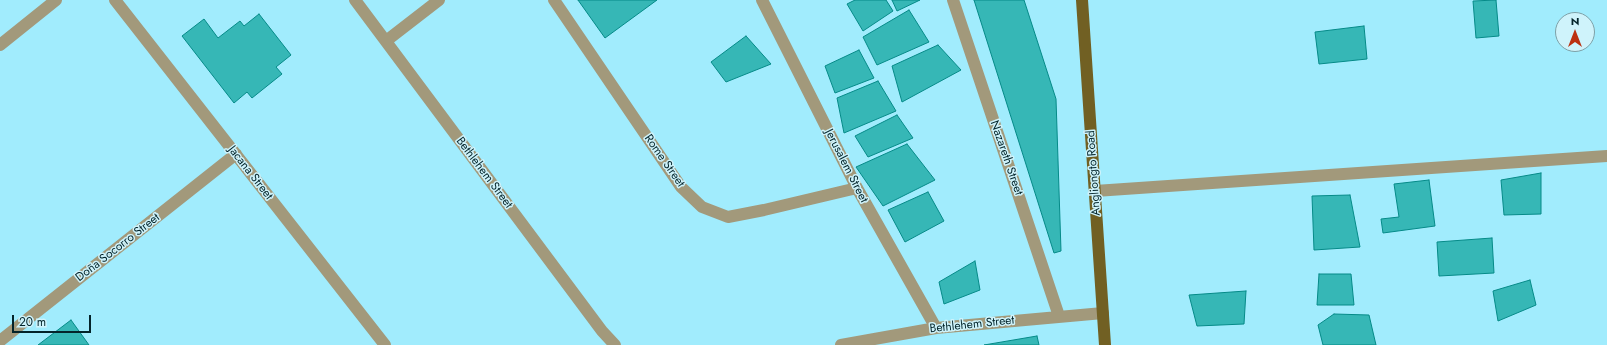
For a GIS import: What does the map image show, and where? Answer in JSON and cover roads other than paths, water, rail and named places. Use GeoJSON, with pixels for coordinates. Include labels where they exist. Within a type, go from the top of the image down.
{"type":"FeatureCollection","features":[{"type":"Feature","properties":{"kind":"main road","name":"Angliongto Road"},"geometry":{"type":"LineString","coordinates":[[1082,0],[1105,345]]}},
{"type":"Feature","properties":{"kind":"street"},"geometry":{"type":"LineString","coordinates":[[0,45],[56,0]]}},
{"type":"Feature","properties":{"kind":"street","name":"Jacana Street"},"geometry":{"type":"LineString","coordinates":[[115,0],[385,345]]}},
{"type":"Feature","properties":{"kind":"street","name":"Bethlehem Street"},"geometry":{"type":"LineString","coordinates":[[355,0],[602,331],[615,345]]}},
{"type":"Feature","properties":{"kind":"street"},"geometry":{"type":"LineString","coordinates":[[386,41],[439,0]]}},
{"type":"Feature","properties":{"kind":"street","name":"Rome Street"},"geometry":{"type":"LineString","coordinates":[[554,0],[680,187],[702,207],[728,217],[857,188]]}},
{"type":"Feature","properties":{"kind":"street","name":"Jerusalem Street"},"geometry":{"type":"LineString","coordinates":[[762,0],[857,188],[936,328]]}},
{"type":"Feature","properties":{"kind":"street","name":"Nazareth Street"},"geometry":{"type":"LineString","coordinates":[[953,0],[1059,316]]}},
{"type":"Feature","properties":{"kind":"street","name":"Doña Socorro Street"},"geometry":{"type":"LineString","coordinates":[[0,341],[236,154]]}},
{"type":"Feature","properties":{"kind":"street"},"geometry":{"type":"LineString","coordinates":[[1095,191],[1607,156]]}},
{"type":"Feature","properties":{"kind":"street","name":"Bethlehem Street"},"geometry":{"type":"LineString","coordinates":[[842,345],[936,328],[1103,313]]}}]}
